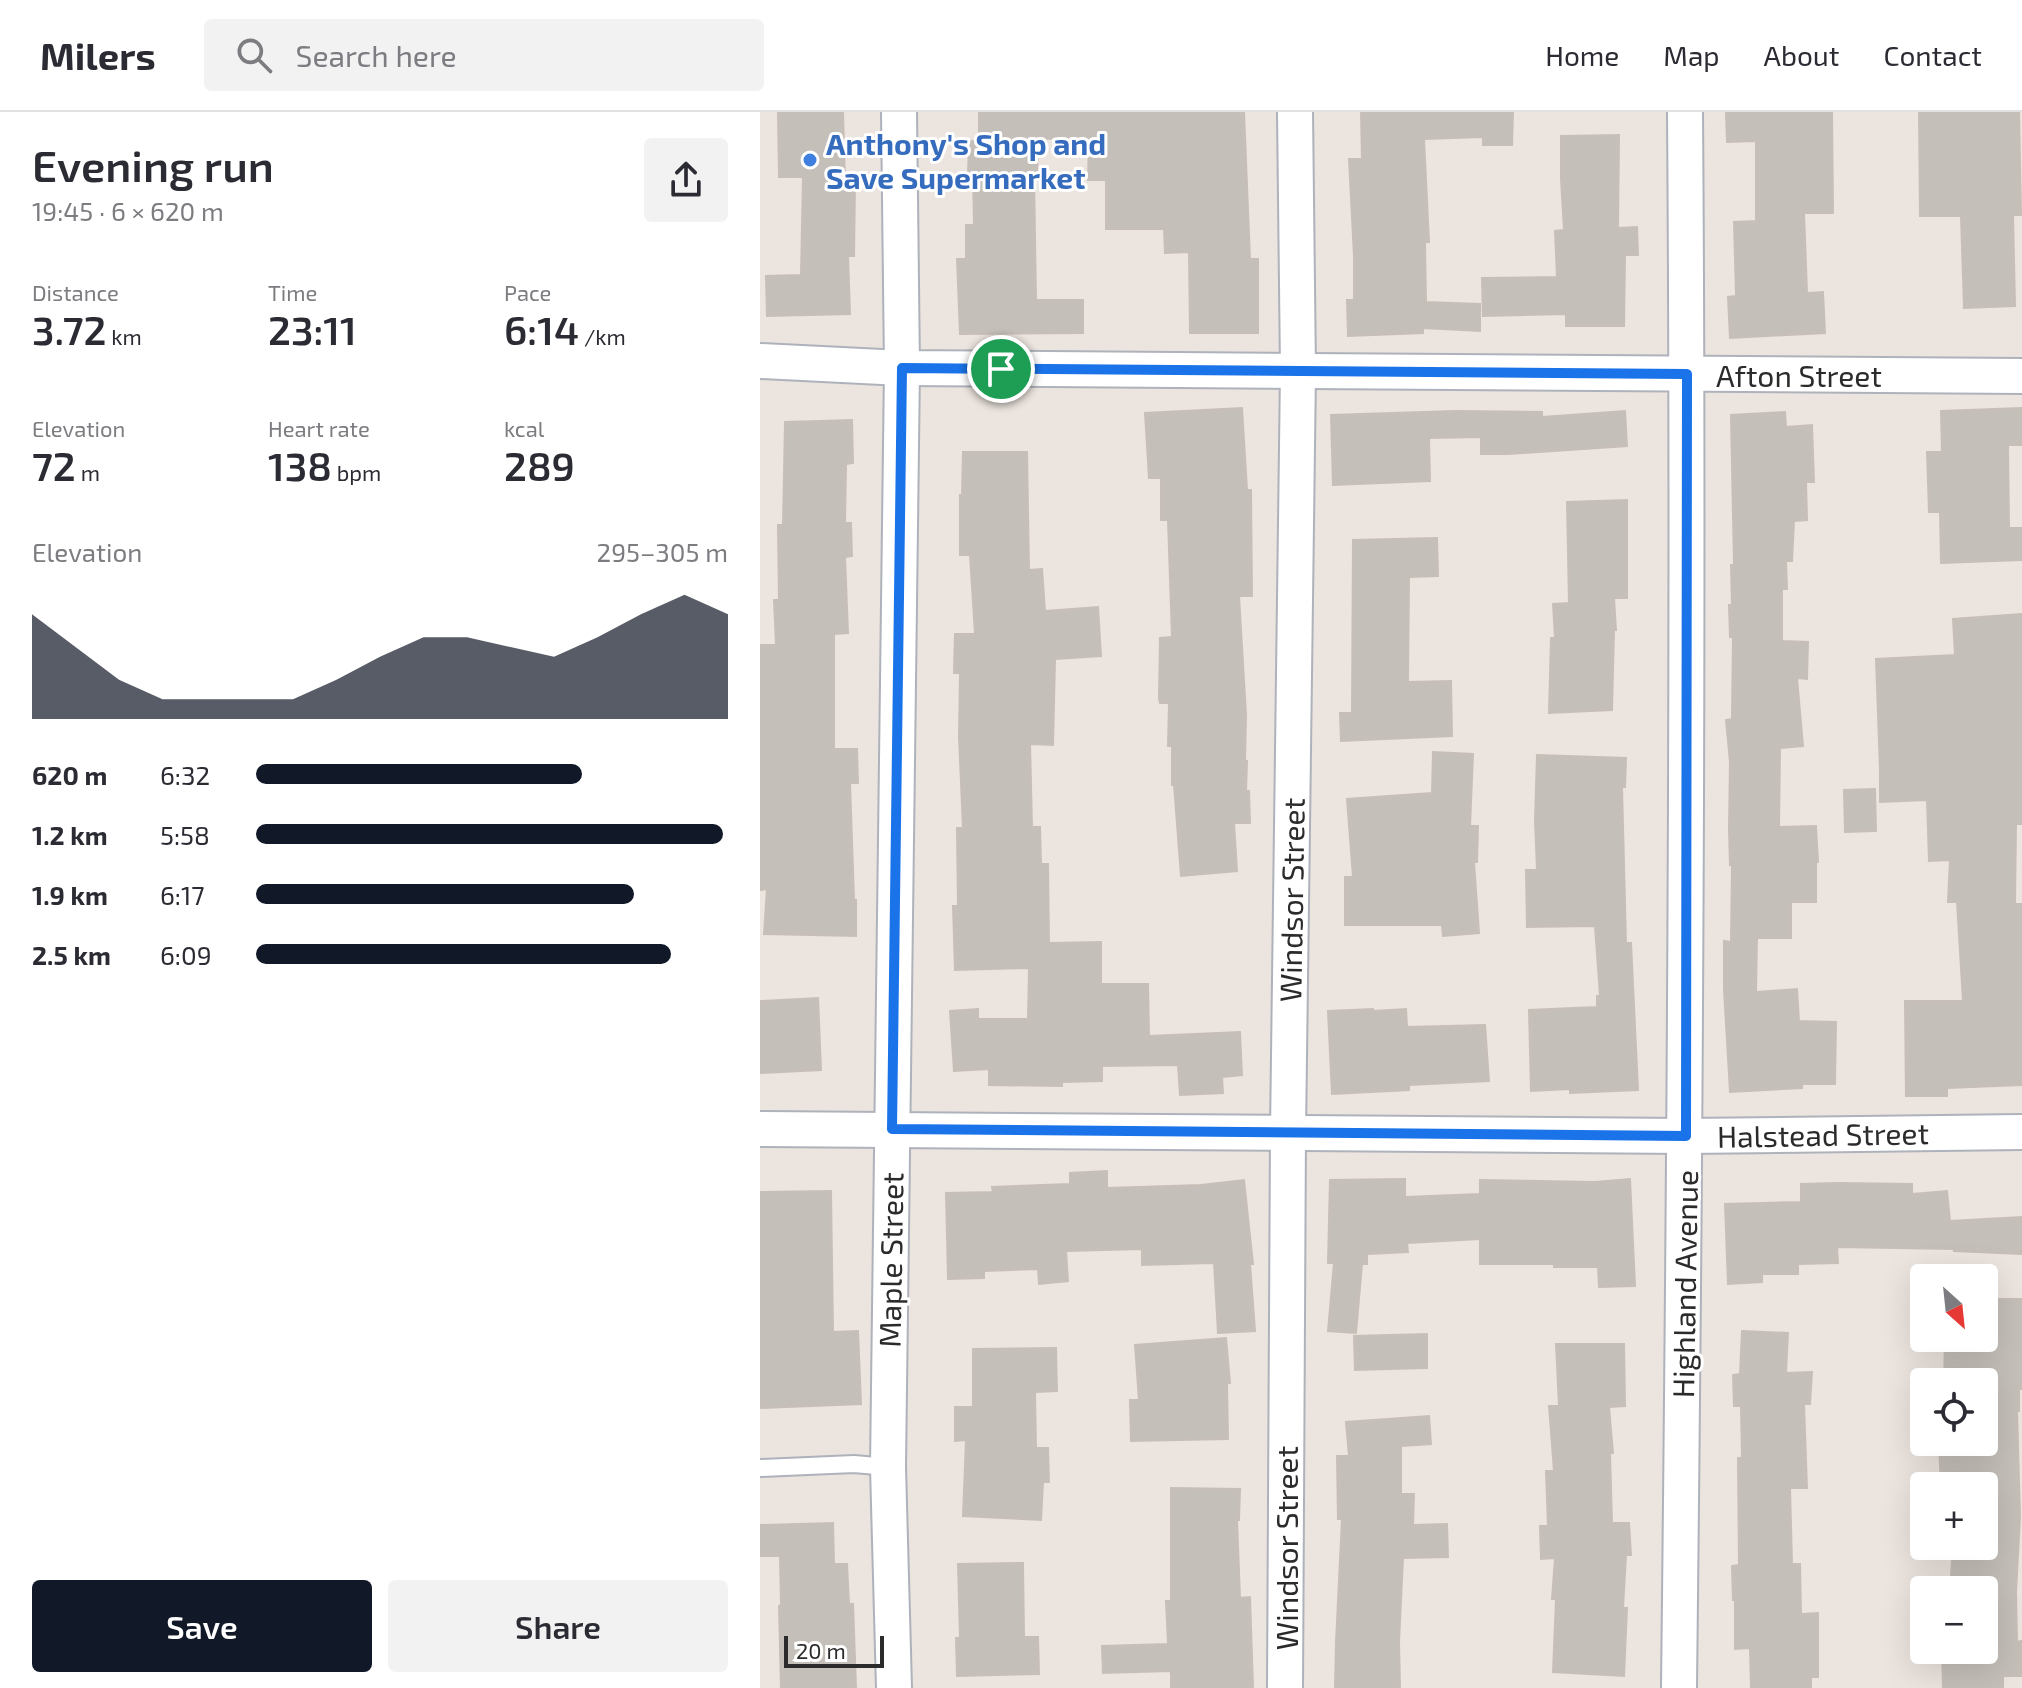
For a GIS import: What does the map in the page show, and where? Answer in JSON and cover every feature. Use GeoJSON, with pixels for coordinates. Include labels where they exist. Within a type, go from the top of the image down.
{"type":"FeatureCollection","features":[{"type":"Feature","properties":{"kind":"street","name":"Maple Street"},"geometry":{"type":"LineString","coordinates":[[894,1688],[888,1467],[902,368],[899,112]]}},
{"type":"Feature","properties":{"kind":"street","name":"Windsor Street"},"geometry":{"type":"LineString","coordinates":[[1285,1688],[1288,1132],[1298,371],[1295,112]]}},
{"type":"Feature","properties":{"kind":"street","name":"Highland Avenue"},"geometry":{"type":"LineString","coordinates":[[1679,1688],[1686,1136],[1685,112]]}},
{"type":"Feature","properties":{"kind":"street","name":"Afton Street"},"geometry":{"type":"LineString","coordinates":[[760,361],[902,368],[2022,376]]}},
{"type":"Feature","properties":{"kind":"street","name":"Halstead Street"},"geometry":{"type":"LineString","coordinates":[[760,1129],[1686,1136],[2022,1132]]}},
{"type":"Feature","properties":{"kind":"lane"},"geometry":{"type":"LineString","coordinates":[[760,1468],[854,1464],[888,1467]]}},
{"type":"Feature","properties":{"kind":"building"},"geometry":{"type":"Polygon","coordinates":[[[778,112],[843,112],[845,181],[855,181],[854,256],[848,256],[850,314],[767,316],[766,276],[801,275],[803,177],[779,177],[778,112]]]}},
{"type":"Feature","properties":{"kind":"building"},"geometry":{"type":"Polygon","coordinates":[[[979,112],[1244,112],[1250,259],[1258,259],[1258,333],[1190,333],[1189,252],[1165,253],[1164,229],[1106,229],[1106,180],[1088,180],[1089,138],[1038,139],[1037,175],[1034,175],[1036,300],[1083,300],[1083,333],[960,334],[957,259],[966,259],[966,225],[974,225],[973,174],[968,174],[969,141],[979,141],[979,112]]]}},
{"type":"Feature","properties":{"kind":"building"},"geometry":{"type":"Polygon","coordinates":[[[1361,112],[1513,112],[1512,145],[1483,145],[1483,137],[1424,139],[1429,242],[1425,242],[1426,302],[1480,304],[1480,331],[1423,328],[1423,333],[1348,336],[1347,300],[1354,300],[1349,159],[1362,159],[1361,112]]]}},
{"type":"Feature","properties":{"kind":"building"},"geometry":{"type":"Polygon","coordinates":[[[1726,112],[1832,112],[1833,213],[1804,213],[1807,293],[1823,292],[1825,333],[1730,338],[1728,297],[1736,296],[1734,222],[1756,221],[1756,141],[1727,142],[1726,112]]]}},
{"type":"Feature","properties":{"kind":"building"},"geometry":{"type":"Polygon","coordinates":[[[1919,112],[2019,112],[2021,215],[2013,215],[2015,306],[1964,308],[1961,216],[1920,216],[1919,112]]]}},
{"type":"Feature","properties":{"kind":"building"},"geometry":{"type":"Polygon","coordinates":[[[1619,135],[1618,228],[1637,227],[1638,255],[1625,255],[1624,326],[1566,326],[1566,314],[1483,316],[1482,278],[1557,277],[1555,231],[1564,230],[1561,136],[1619,135]]]}},
{"type":"Feature","properties":{"kind":"building"},"geometry":{"type":"Polygon","coordinates":[[[1242,408],[1247,490],[1251,490],[1252,596],[1239,596],[1246,715],[1246,791],[1249,791],[1250,823],[1234,823],[1237,871],[1181,876],[1172,785],[1172,746],[1168,746],[1169,703],[1160,703],[1159,699],[1160,638],[1172,637],[1168,520],[1161,520],[1161,478],[1149,478],[1145,413],[1242,408]]]}},
{"type":"Feature","properties":{"kind":"building"},"geometry":{"type":"Polygon","coordinates":[[[2022,408],[2022,445],[2008,445],[2009,528],[2022,528],[2022,560],[1941,563],[1940,512],[1929,512],[1927,452],[1942,452],[1941,411],[2022,408]]]}},
{"type":"Feature","properties":{"kind":"building"},"geometry":{"type":"Polygon","coordinates":[[[1625,411],[1627,446],[1481,454],[1481,437],[1429,438],[1430,481],[1333,485],[1331,415],[1542,412],[1542,417],[1625,411]]]}},
{"type":"Feature","properties":{"kind":"building"},"geometry":{"type":"Polygon","coordinates":[[[1785,412],[1786,427],[1812,425],[1814,482],[1806,482],[1807,520],[1794,521],[1792,561],[1786,561],[1787,589],[1782,589],[1782,641],[1808,642],[1807,679],[1797,678],[1803,746],[1780,748],[1779,827],[1816,826],[1816,902],[1791,902],[1791,938],[1757,938],[1756,992],[1797,989],[1799,1021],[1836,1022],[1835,1084],[1802,1084],[1802,1088],[1730,1092],[1724,941],[1731,942],[1730,762],[1726,720],[1732,719],[1733,637],[1730,637],[1729,605],[1732,605],[1731,565],[1734,565],[1731,415],[1785,412]]]}},
{"type":"Feature","properties":{"kind":"building"},"geometry":{"type":"Polygon","coordinates":[[[852,420],[853,463],[846,464],[845,523],[851,523],[852,556],[845,557],[848,633],[834,634],[834,749],[857,749],[858,783],[850,783],[856,936],[764,934],[767,889],[760,890],[760,645],[776,645],[774,600],[779,600],[778,525],[783,525],[785,422],[852,420]]]}},
{"type":"Feature","properties":{"kind":"building"},"geometry":{"type":"Polygon","coordinates":[[[963,452],[1027,452],[1029,570],[1042,569],[1045,611],[1098,607],[1101,656],[1055,659],[1053,745],[1030,744],[1032,827],[1040,827],[1041,864],[1048,864],[1049,943],[1101,942],[1101,984],[1148,984],[1149,1036],[1240,1032],[1242,1075],[1222,1077],[1223,1093],[1180,1095],[1178,1065],[1102,1066],[1102,1081],[1062,1082],[1062,1086],[989,1085],[989,1069],[954,1071],[950,1011],[978,1009],[978,1019],[1028,1019],[1029,968],[955,970],[953,906],[958,906],[957,828],[963,828],[960,673],[954,673],[955,634],[975,634],[970,555],[960,555],[963,452]]]}},
{"type":"Feature","properties":{"kind":"building"},"geometry":{"type":"Polygon","coordinates":[[[1627,500],[1627,598],[1614,598],[1616,630],[1612,710],[1549,713],[1551,638],[1555,638],[1553,604],[1569,603],[1567,502],[1627,500]]]}},
{"type":"Feature","properties":{"kind":"building"},"geometry":{"type":"Polygon","coordinates":[[[1437,538],[1438,576],[1409,577],[1408,682],[1451,681],[1452,736],[1341,741],[1340,713],[1352,713],[1353,540],[1437,538]]]}},
{"type":"Feature","properties":{"kind":"building"},"geometry":{"type":"Polygon","coordinates":[[[2022,614],[2022,824],[2016,824],[2015,904],[2022,904],[2022,1085],[1947,1088],[1947,1096],[1906,1096],[1905,1001],[1963,1001],[1957,902],[1948,902],[1950,860],[1929,861],[1927,800],[1880,802],[1876,659],[1955,655],[1953,619],[2022,614]]]}},
{"type":"Feature","properties":{"kind":"building"},"geometry":{"type":"Polygon","coordinates":[[[1433,752],[1473,754],[1470,826],[1478,826],[1477,862],[1474,862],[1479,933],[1443,936],[1442,925],[1345,925],[1345,877],[1353,877],[1347,799],[1432,793],[1433,752]]]}},
{"type":"Feature","properties":{"kind":"building"},"geometry":{"type":"Polygon","coordinates":[[[1537,755],[1626,758],[1625,787],[1622,787],[1626,943],[1631,943],[1638,1090],[1531,1091],[1529,1010],[1597,1007],[1597,996],[1600,996],[1595,926],[1527,927],[1526,870],[1537,870],[1537,755]]]}},
{"type":"Feature","properties":{"kind":"building"},"geometry":{"type":"Polygon","coordinates":[[[1875,789],[1876,831],[1845,832],[1844,790],[1875,789]]]}},
{"type":"Feature","properties":{"kind":"building"},"geometry":{"type":"Polygon","coordinates":[[[818,998],[821,1070],[760,1073],[760,1001],[818,998]]]}},
{"type":"Feature","properties":{"kind":"building"},"geometry":{"type":"Polygon","coordinates":[[[1406,1009],[1407,1027],[1485,1025],[1489,1081],[1409,1085],[1409,1090],[1332,1094],[1328,1011],[1406,1009]]]}},
{"type":"Feature","properties":{"kind":"building"},"geometry":{"type":"Polygon","coordinates":[[[1107,1171],[1107,1188],[1201,1185],[1244,1180],[1253,1264],[1250,1264],[1255,1331],[1218,1333],[1214,1263],[1142,1265],[1142,1249],[1066,1251],[1068,1281],[1039,1284],[1038,1269],[984,1271],[984,1278],[948,1279],[946,1193],[993,1192],[992,1187],[1070,1184],[1070,1173],[1107,1171]]]}},
{"type":"Feature","properties":{"kind":"building"},"geometry":{"type":"Polygon","coordinates":[[[1405,1179],[1405,1197],[1480,1194],[1480,1180],[1595,1182],[1630,1179],[1635,1286],[1599,1287],[1598,1267],[1480,1264],[1480,1239],[1407,1243],[1408,1252],[1367,1254],[1367,1264],[1362,1264],[1356,1333],[1328,1331],[1334,1263],[1328,1263],[1330,1180],[1405,1179]]]}},
{"type":"Feature","properties":{"kind":"building"},"geometry":{"type":"Polygon","coordinates":[[[1801,1184],[1912,1184],[1912,1194],[1947,1191],[1950,1221],[2022,1217],[2022,1254],[1954,1249],[1837,1247],[1838,1263],[1798,1264],[1798,1274],[1762,1274],[1762,1282],[1728,1284],[1725,1204],[1801,1202],[1801,1184]]]}},
{"type":"Feature","properties":{"kind":"building"},"geometry":{"type":"Polygon","coordinates":[[[831,1191],[833,1332],[858,1331],[861,1404],[760,1408],[760,1192],[831,1191]]]}},
{"type":"Feature","properties":{"kind":"building"},"geometry":{"type":"Polygon","coordinates":[[[1998,1299],[2022,1299],[2022,1389],[2019,1389],[2017,1411],[2020,1516],[2016,1593],[2021,1676],[2003,1676],[2003,1688],[1943,1688],[1942,1664],[1998,1664],[1998,1576],[1951,1576],[1952,1560],[1998,1560],[1998,1472],[1940,1472],[1940,1456],[1998,1456],[1998,1368],[1944,1368],[1945,1352],[1998,1352],[1998,1299]]]}},
{"type":"Feature","properties":{"kind":"building"},"geometry":{"type":"Polygon","coordinates":[[[1742,1331],[1788,1333],[1786,1373],[1812,1372],[1810,1404],[1804,1404],[1807,1488],[1790,1488],[1792,1564],[1800,1564],[1801,1614],[1818,1613],[1818,1677],[1811,1677],[1811,1688],[1751,1688],[1750,1648],[1735,1649],[1732,1566],[1739,1565],[1738,1458],[1742,1458],[1741,1406],[1734,1406],[1733,1375],[1740,1374],[1742,1331]]]}},
{"type":"Feature","properties":{"kind":"building"},"geometry":{"type":"Polygon","coordinates":[[[1427,1334],[1427,1368],[1355,1370],[1354,1336],[1427,1334]]]}},
{"type":"Feature","properties":{"kind":"building"},"geometry":{"type":"Polygon","coordinates":[[[1226,1338],[1230,1383],[1227,1383],[1228,1439],[1131,1441],[1130,1400],[1139,1400],[1135,1345],[1226,1338]]]}},
{"type":"Feature","properties":{"kind":"building"},"geometry":{"type":"Polygon","coordinates":[[[1556,1344],[1624,1344],[1625,1406],[1609,1407],[1613,1453],[1610,1453],[1612,1523],[1629,1523],[1631,1555],[1626,1555],[1624,1676],[1553,1672],[1555,1558],[1541,1559],[1540,1526],[1548,1526],[1546,1471],[1554,1471],[1549,1406],[1559,1406],[1556,1344]]]}},
{"type":"Feature","properties":{"kind":"building"},"geometry":{"type":"Polygon","coordinates":[[[1056,1348],[1057,1391],[1035,1392],[1036,1448],[1048,1448],[1049,1482],[1043,1482],[1041,1520],[963,1516],[966,1440],[955,1441],[955,1407],[973,1407],[973,1349],[1056,1348]]]}},
{"type":"Feature","properties":{"kind":"building"},"geometry":{"type":"Polygon","coordinates":[[[1429,1416],[1431,1444],[1401,1446],[1401,1494],[1414,1494],[1413,1525],[1447,1524],[1448,1557],[1403,1558],[1400,1688],[1335,1688],[1342,1519],[1338,1519],[1337,1456],[1349,1456],[1346,1422],[1429,1416]]]}},
{"type":"Feature","properties":{"kind":"building"},"geometry":{"type":"Polygon","coordinates":[[[1171,1488],[1240,1489],[1237,1520],[1240,1598],[1250,1597],[1253,1688],[1171,1688],[1171,1671],[1103,1673],[1102,1646],[1168,1644],[1166,1601],[1171,1601],[1171,1488]]]}},
{"type":"Feature","properties":{"kind":"building"},"geometry":{"type":"Polygon","coordinates":[[[833,1523],[834,1564],[847,1564],[849,1604],[853,1604],[856,1688],[781,1688],[780,1556],[760,1556],[760,1525],[833,1523]]]}},
{"type":"Feature","properties":{"kind":"building"},"geometry":{"type":"Polygon","coordinates":[[[1023,1563],[1024,1637],[1038,1637],[1039,1674],[957,1676],[956,1638],[960,1638],[958,1564],[1023,1563]]]}},
{"type":"Feature","properties":{"kind":"place","name":"Anthony's Shop and Save Supermarket"},"geometry":{"type":"Point","coordinates":[810,160]}},
{"type":"Feature","properties":{"kind":"route"},"geometry":{"type":"LineString","coordinates":[[902,368],[1001,369],[1687,374],[1686,1136],[892,1129],[902,368]]}}]}
